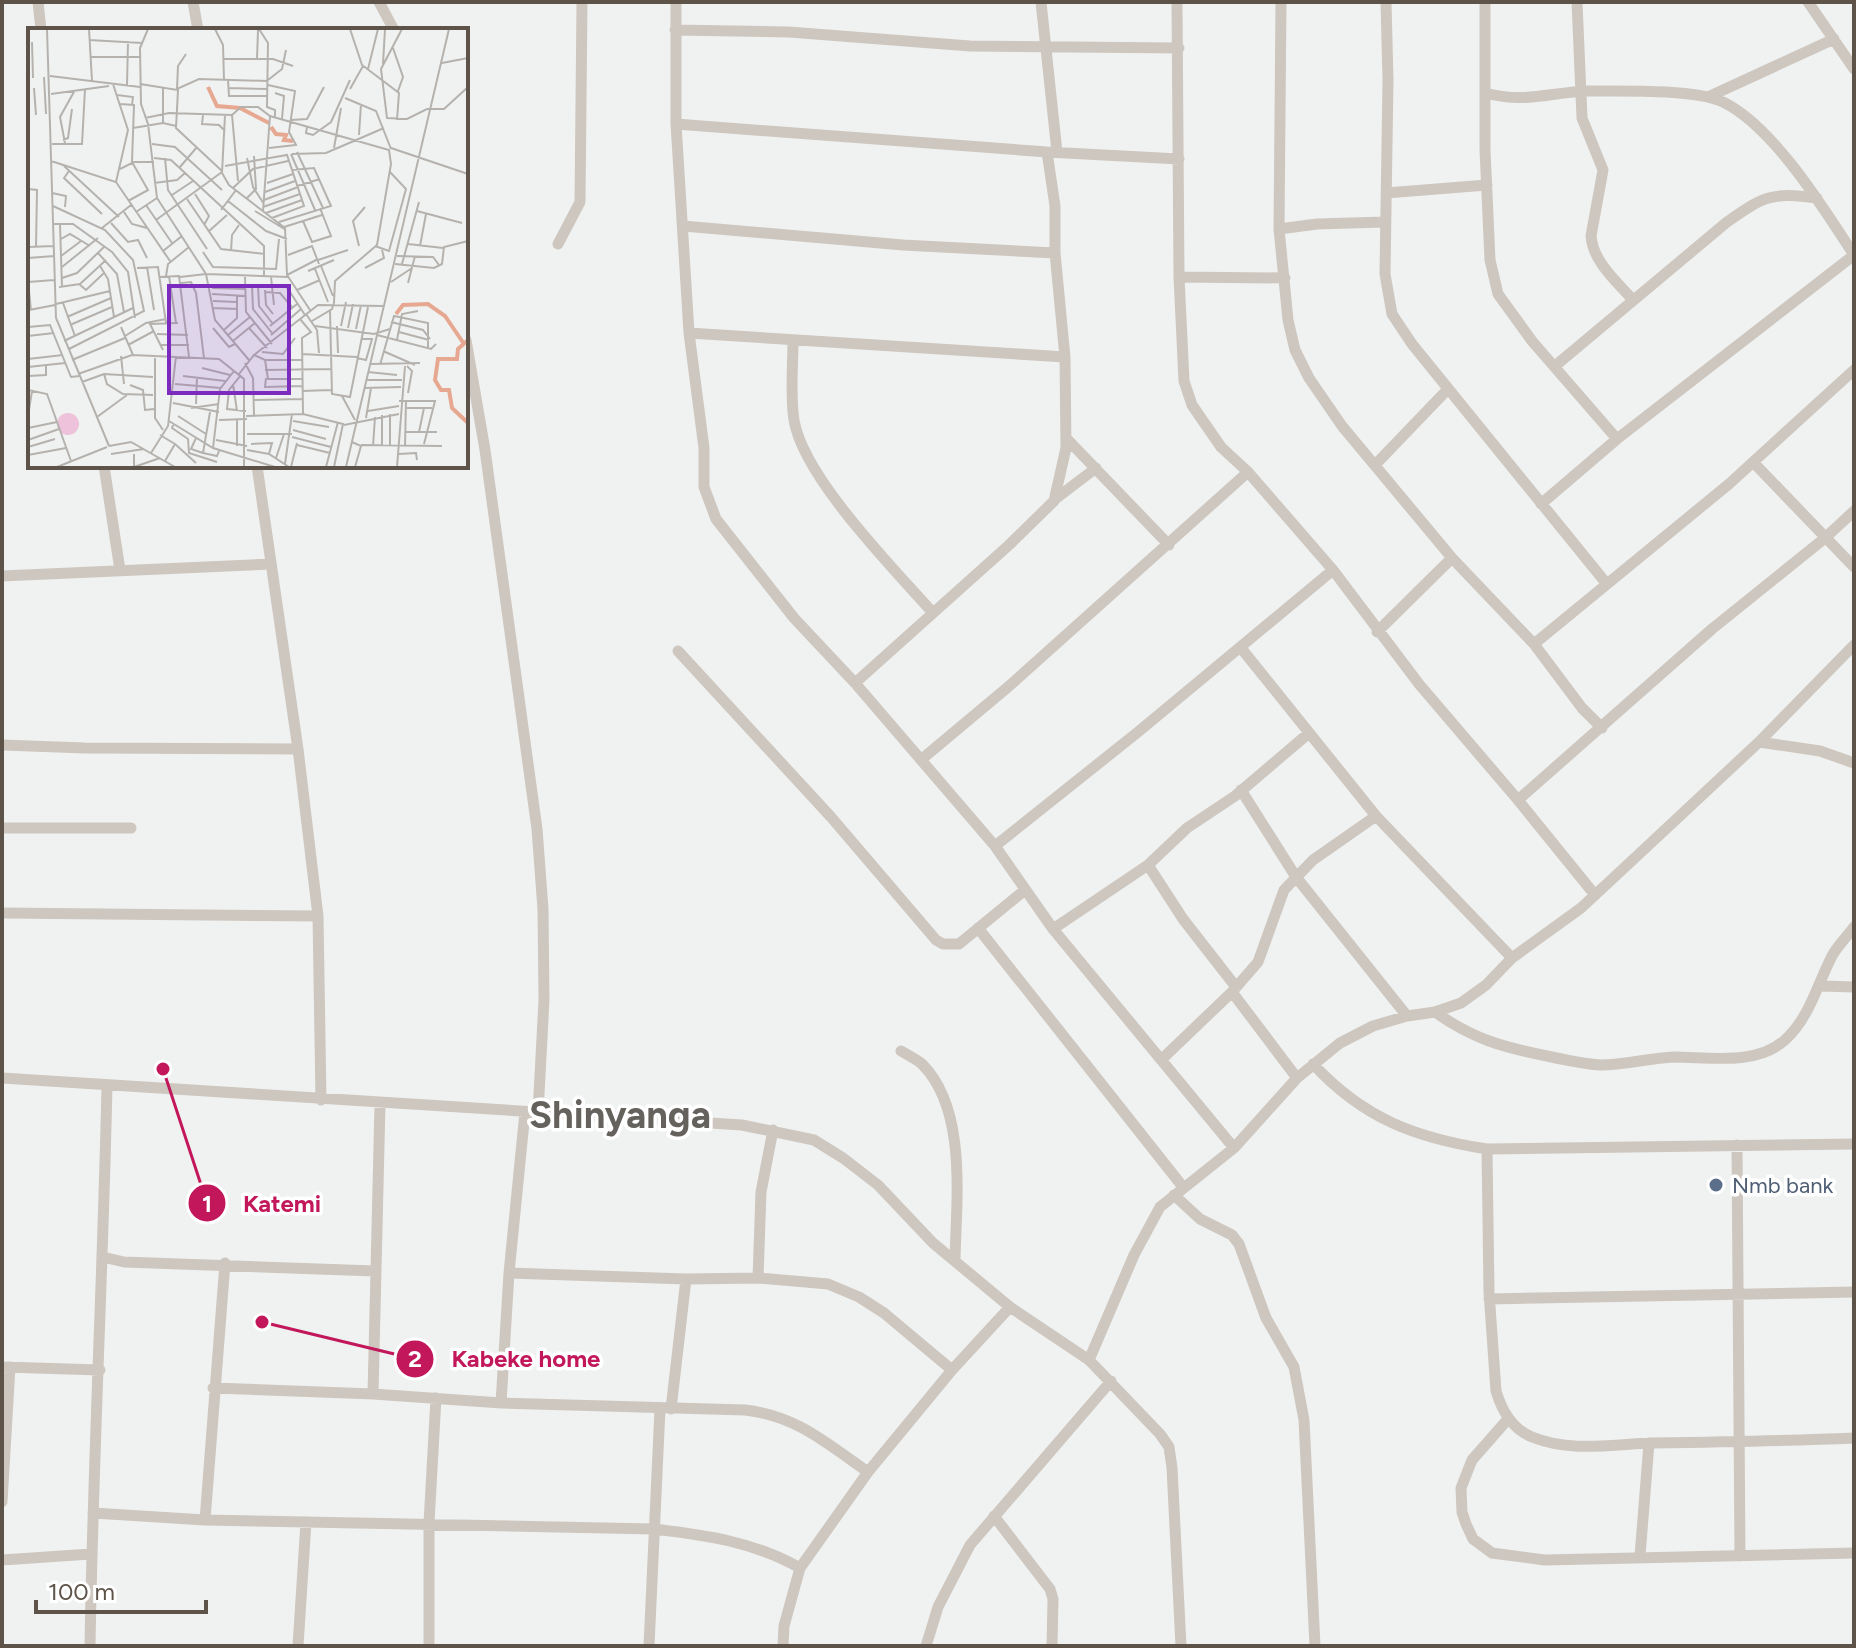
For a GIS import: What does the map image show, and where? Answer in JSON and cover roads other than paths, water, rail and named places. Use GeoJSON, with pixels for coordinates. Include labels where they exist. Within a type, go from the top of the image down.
{"type":"FeatureCollection","features":[{"type":"Feature","properties":{"kind":"street"},"geometry":{"type":"LineString","coordinates":[[38,2],[41,28]]}},
{"type":"Feature","properties":{"kind":"street"},"geometry":{"type":"LineString","coordinates":[[193,2],[198,28]]}},
{"type":"Feature","properties":{"kind":"street"},"geometry":{"type":"LineString","coordinates":[[379,2],[393,28]]}},
{"type":"Feature","properties":{"kind":"street"},"geometry":{"type":"LineString","coordinates":[[558,244],[580,202],[582,2]]}},
{"type":"Feature","properties":{"kind":"street"},"geometry":{"type":"LineString","coordinates":[[676,2],[676,124],[689,333],[704,448],[704,487],[716,519],[794,618],[855,683],[995,846],[1053,929],[1234,1148]]}},
{"type":"Feature","properties":{"kind":"street"},"geometry":{"type":"LineString","coordinates":[[1041,2],[1048,48],[1055,253],[1065,357],[1067,439],[1054,501]]}},
{"type":"Feature","properties":{"kind":"street"},"geometry":{"type":"LineString","coordinates":[[1177,2],[1179,277],[1184,381],[1192,405],[1221,447],[1248,472],[1333,570],[1377,632],[1595,895]]}},
{"type":"Feature","properties":{"kind":"street"},"geometry":{"type":"LineString","coordinates":[[1281,2],[1279,229],[1288,320],[1295,350],[1325,402],[1375,465],[1452,558],[1534,644],[1582,708],[1602,728]]}},
{"type":"Feature","properties":{"kind":"street"},"geometry":{"type":"LineString","coordinates":[[1386,2],[1385,274],[1392,314],[1412,344],[1606,583]]}},
{"type":"Feature","properties":{"kind":"street"},"geometry":{"type":"LineString","coordinates":[[1485,2],[1490,260],[1498,294],[1513,317],[1617,439]]}},
{"type":"Feature","properties":{"kind":"street"},"geometry":{"type":"LineString","coordinates":[[1577,2],[1582,118],[1603,170],[1591,236],[1592,247],[1633,300]]}},
{"type":"Feature","properties":{"kind":"street"},"geometry":{"type":"LineString","coordinates":[[1808,2],[1854,69]]}},
{"type":"Feature","properties":{"kind":"street"},"geometry":{"type":"LineString","coordinates":[[675,30],[789,32],[902,42],[1048,48],[1179,48]]}},
{"type":"Feature","properties":{"kind":"street"},"geometry":{"type":"LineString","coordinates":[[1708,97],[1834,39]]}},
{"type":"Feature","properties":{"kind":"street"},"geometry":{"type":"LineString","coordinates":[[1486,93],[1523,100],[1580,92],[1679,93],[1723,102],[1769,139],[1817,198],[1854,255],[1617,439],[1541,504]]}},
{"type":"Feature","properties":{"kind":"street"},"geometry":{"type":"LineString","coordinates":[[676,124],[1179,159]]}},
{"type":"Feature","properties":{"kind":"street"},"geometry":{"type":"LineString","coordinates":[[1386,193],[1487,185]]}},
{"type":"Feature","properties":{"kind":"street"},"geometry":{"type":"LineString","coordinates":[[1555,366],[1727,222],[1757,201],[1781,195],[1817,198]]}},
{"type":"Feature","properties":{"kind":"street"},"geometry":{"type":"LineString","coordinates":[[1279,229],[1317,224],[1385,222]]}},
{"type":"Feature","properties":{"kind":"street"},"geometry":{"type":"LineString","coordinates":[[683,226],[903,245],[1055,253]]}},
{"type":"Feature","properties":{"kind":"street"},"geometry":{"type":"LineString","coordinates":[[1179,277],[1285,278]]}},
{"type":"Feature","properties":{"kind":"street"},"geometry":{"type":"LineString","coordinates":[[689,333],[1065,357]]}},
{"type":"Feature","properties":{"kind":"street"},"geometry":{"type":"LineString","coordinates":[[793,340],[794,421],[801,444],[837,501],[869,543],[933,613]]}},
{"type":"Feature","properties":{"kind":"street"},"geometry":{"type":"LineString","coordinates":[[468,352],[485,450],[537,829],[543,909],[544,1000],[538,1113]]}},
{"type":"Feature","properties":{"kind":"street"},"geometry":{"type":"LineString","coordinates":[[1534,644],[1753,462],[1854,370]]}},
{"type":"Feature","properties":{"kind":"street"},"geometry":{"type":"LineString","coordinates":[[1375,465],[1448,389]]}},
{"type":"Feature","properties":{"kind":"street"},"geometry":{"type":"LineString","coordinates":[[1067,439],[1169,545]]}},
{"type":"Feature","properties":{"kind":"street"},"geometry":{"type":"LineString","coordinates":[[1753,462],[1854,567]]}},
{"type":"Feature","properties":{"kind":"street"},"geometry":{"type":"LineString","coordinates":[[104,468],[120,570]]}},
{"type":"Feature","properties":{"kind":"street"},"geometry":{"type":"LineString","coordinates":[[257,468],[298,749],[318,916],[321,1100]]}},
{"type":"Feature","properties":{"kind":"street"},"geometry":{"type":"LineString","coordinates":[[855,683],[1054,501],[1096,468]]}},
{"type":"Feature","properties":{"kind":"street"},"geometry":{"type":"LineString","coordinates":[[922,759],[1169,545],[1248,472]]}},
{"type":"Feature","properties":{"kind":"street"},"geometry":{"type":"LineString","coordinates":[[1518,800],[1712,629],[1854,511]]}},
{"type":"Feature","properties":{"kind":"street"},"geometry":{"type":"LineString","coordinates":[[1377,632],[1452,558]]}},
{"type":"Feature","properties":{"kind":"street"},"geometry":{"type":"LineString","coordinates":[[2,576],[271,564]]}},
{"type":"Feature","properties":{"kind":"street"},"geometry":{"type":"LineString","coordinates":[[995,846],[1333,570]]}},
{"type":"Feature","properties":{"kind":"street"},"geometry":{"type":"LineString","coordinates":[[1089,1360],[1134,1255],[1160,1207],[1234,1148],[1297,1078],[1340,1043],[1373,1026],[1461,1003],[1486,985],[1512,958],[1595,895],[1759,742],[1854,645]]}},
{"type":"Feature","properties":{"kind":"street"},"geometry":{"type":"LineString","coordinates":[[1241,648],[1376,816],[1512,958]]}},
{"type":"Feature","properties":{"kind":"street"},"geometry":{"type":"LineString","coordinates":[[678,651],[831,817],[936,940],[943,944],[959,944],[1025,890]]}},
{"type":"Feature","properties":{"kind":"street"},"geometry":{"type":"LineString","coordinates":[[1053,929],[1108,889],[1148,865],[1187,828],[1241,790],[1309,733]]}},
{"type":"Feature","properties":{"kind":"street"},"geometry":{"type":"LineString","coordinates":[[1759,742],[1820,751],[1854,763]]}},
{"type":"Feature","properties":{"kind":"street"},"geometry":{"type":"LineString","coordinates":[[2,745],[298,749]]}},
{"type":"Feature","properties":{"kind":"street"},"geometry":{"type":"LineString","coordinates":[[1241,790],[1296,877],[1407,1016]]}},
{"type":"Feature","properties":{"kind":"street"},"geometry":{"type":"LineString","coordinates":[[1161,1060],[1234,990],[1258,962],[1284,890],[1313,860],[1376,816]]}},
{"type":"Feature","properties":{"kind":"street"},"geometry":{"type":"LineString","coordinates":[[2,828],[131,828]]}},
{"type":"Feature","properties":{"kind":"street"},"geometry":{"type":"LineString","coordinates":[[1148,865],[1297,1078]]}},
{"type":"Feature","properties":{"kind":"street"},"geometry":{"type":"LineString","coordinates":[[2,913],[318,916]]}},
{"type":"Feature","properties":{"kind":"street"},"geometry":{"type":"LineString","coordinates":[[1435,1012],[1463,1032],[1491,1044],[1576,1062],[1601,1065],[1675,1057],[1763,1054],[1783,1042],[1800,1024],[1821,986],[1832,955],[1854,927]]}},
{"type":"Feature","properties":{"kind":"street"},"geometry":{"type":"LineString","coordinates":[[978,928],[1200,1219],[1232,1235],[1239,1244],[1266,1318],[1294,1367],[1304,1420],[1315,1646]]}},
{"type":"Feature","properties":{"kind":"street"},"geometry":{"type":"LineString","coordinates":[[1821,986],[1854,987]]}},
{"type":"Feature","properties":{"kind":"street"},"geometry":{"type":"LineString","coordinates":[[901,1051],[921,1064],[937,1086],[949,1115],[956,1149],[955,1261]]}},
{"type":"Feature","properties":{"kind":"street"},"geometry":{"type":"LineString","coordinates":[[1313,1064],[1353,1103],[1381,1118],[1454,1144],[1487,1149],[1854,1144]]}},
{"type":"Feature","properties":{"kind":"street"},"geometry":{"type":"LineString","coordinates":[[2,1078],[742,1125],[814,1140],[878,1185],[933,1243],[1010,1307],[1089,1360],[1160,1434],[1169,1447],[1172,1468],[1181,1646]]}},
{"type":"Feature","properties":{"kind":"street"},"geometry":{"type":"LineString","coordinates":[[90,1646],[107,1085]]}},
{"type":"Feature","properties":{"kind":"street"},"geometry":{"type":"LineString","coordinates":[[373,1394],[380,1104]]}},
{"type":"Feature","properties":{"kind":"street"},"geometry":{"type":"LineString","coordinates":[[501,1403],[509,1273],[525,1112]]}},
{"type":"Feature","properties":{"kind":"street"},"geometry":{"type":"LineString","coordinates":[[758,1278],[761,1192],[773,1130]]}},
{"type":"Feature","properties":{"kind":"street"},"geometry":{"type":"LineString","coordinates":[[1737,1145],[1740,1556]]}},
{"type":"Feature","properties":{"kind":"street"},"geometry":{"type":"LineString","coordinates":[[1487,1149],[1489,1299],[1496,1391],[1508,1419],[1532,1437],[1579,1448],[1649,1443],[1854,1438]]}},
{"type":"Feature","properties":{"kind":"street"},"geometry":{"type":"LineString","coordinates":[[103,1257],[124,1262],[225,1263],[375,1271]]}},
{"type":"Feature","properties":{"kind":"street"},"geometry":{"type":"LineString","coordinates":[[205,1520],[225,1263]]}},
{"type":"Feature","properties":{"kind":"street"},"geometry":{"type":"LineString","coordinates":[[509,1273],[686,1279],[758,1278],[828,1284],[859,1297],[884,1313],[952,1370]]}},
{"type":"Feature","properties":{"kind":"street"},"geometry":{"type":"LineString","coordinates":[[649,1646],[654,1529],[666,1409],[686,1279]]}},
{"type":"Feature","properties":{"kind":"street"},"geometry":{"type":"LineString","coordinates":[[1489,1299],[1854,1292]]}},
{"type":"Feature","properties":{"kind":"street"},"geometry":{"type":"LineString","coordinates":[[783,1646],[784,1626],[800,1568],[868,1472],[952,1370],[1010,1307]]}},
{"type":"Feature","properties":{"kind":"street"},"geometry":{"type":"LineString","coordinates":[[2,1502],[6,1367],[100,1370]]}},
{"type":"Feature","properties":{"kind":"street"},"geometry":{"type":"LineString","coordinates":[[926,1646],[938,1607],[970,1545],[1111,1381]]}},
{"type":"Feature","properties":{"kind":"street"},"geometry":{"type":"LineString","coordinates":[[213,1388],[771,1413],[797,1423],[868,1472]]}},
{"type":"Feature","properties":{"kind":"street"},"geometry":{"type":"LineString","coordinates":[[429,1646],[429,1523],[436,1398]]}},
{"type":"Feature","properties":{"kind":"street"},"geometry":{"type":"LineString","coordinates":[[1508,1419],[1472,1460],[1461,1488],[1462,1512],[1473,1539],[1492,1553],[1545,1560],[1854,1553]]}},
{"type":"Feature","properties":{"kind":"street"},"geometry":{"type":"LineString","coordinates":[[1640,1556],[1649,1443]]}},
{"type":"Feature","properties":{"kind":"street"},"geometry":{"type":"LineString","coordinates":[[93,1513],[205,1520],[654,1529],[712,1535],[751,1547],[800,1568]]}},
{"type":"Feature","properties":{"kind":"street"},"geometry":{"type":"LineString","coordinates":[[994,1516],[1050,1589],[1053,1599],[1052,1646]]}},
{"type":"Feature","properties":{"kind":"street"},"geometry":{"type":"LineString","coordinates":[[298,1646],[306,1522]]}},
{"type":"Feature","properties":{"kind":"street"},"geometry":{"type":"LineString","coordinates":[[2,1560],[91,1554]]}},
{"type":"Feature","properties":{"kind":"place","name":"Katemi"},"geometry":{"type":"Point","coordinates":[163,1069]}},
{"type":"Feature","properties":{"kind":"place","name":"Nmb bank"},"geometry":{"type":"Point","coordinates":[1716,1185]}},
{"type":"Feature","properties":{"kind":"place","name":"Kabeke home"},"geometry":{"type":"Point","coordinates":[262,1322]}},
{"type":"Feature","properties":{"kind":"district","name":"Shinyanga"},"geometry":{"type":"Point","coordinates":[620,1115]}}]}
